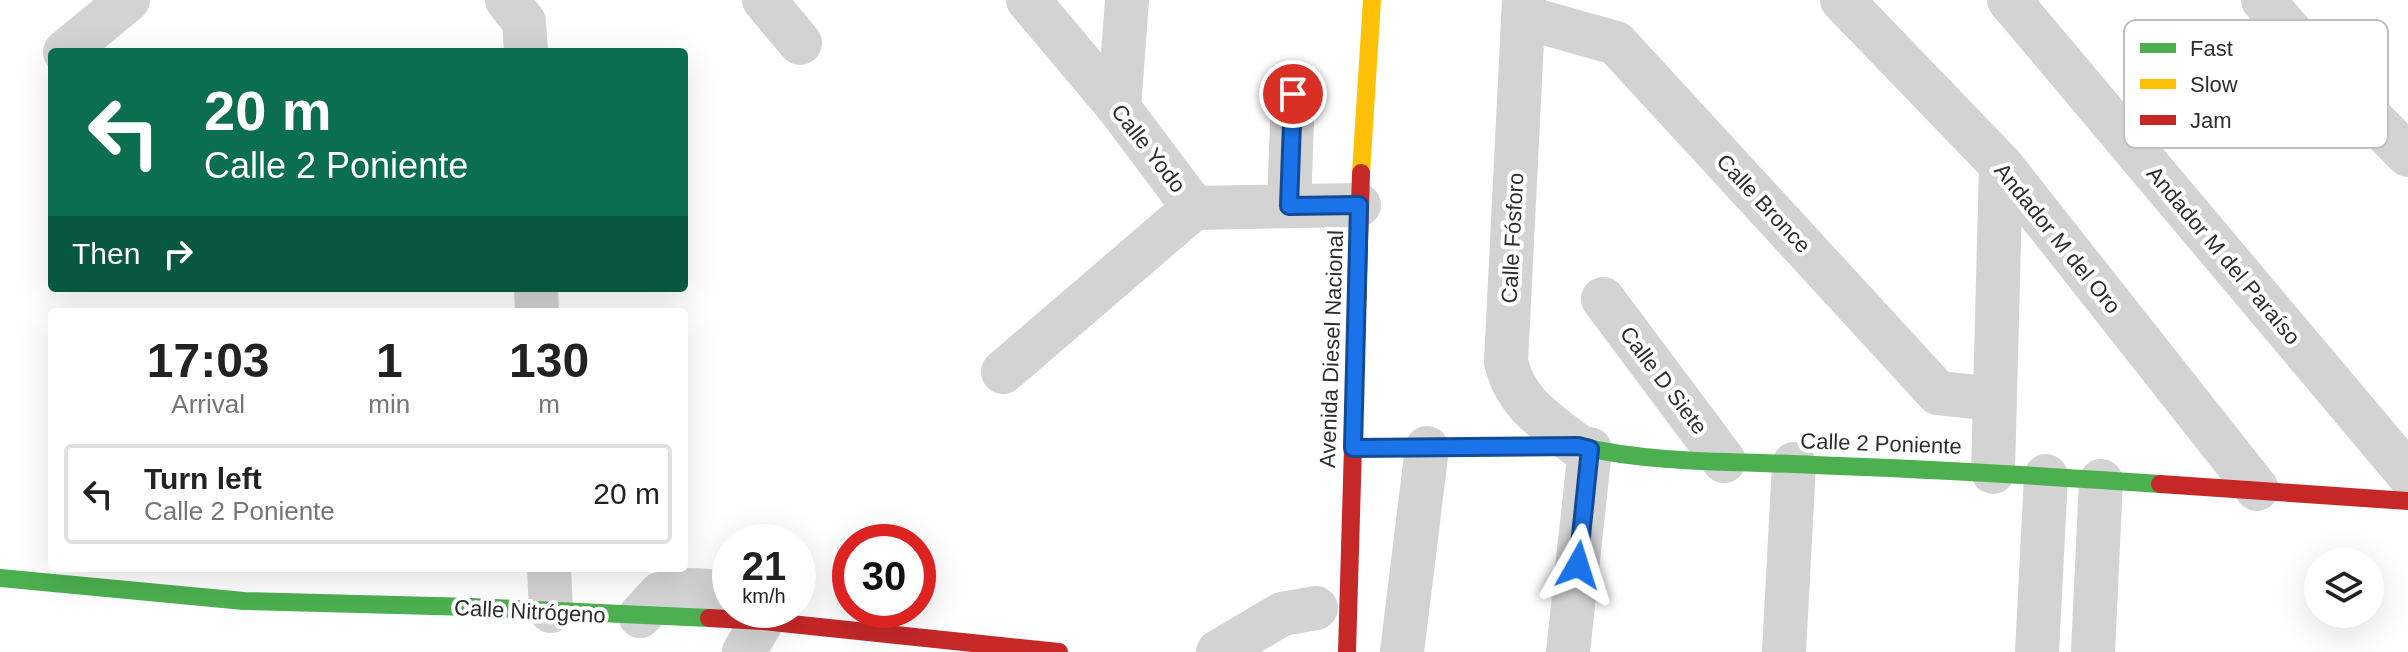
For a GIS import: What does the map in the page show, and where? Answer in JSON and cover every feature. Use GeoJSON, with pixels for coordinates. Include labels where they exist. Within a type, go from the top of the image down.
{"type":"FeatureCollection","features":[{"type":"Feature","properties":{"kind":"street"},"geometry":{"type":"LineString","coordinates":[[70,48],[128,0]]}},
{"type":"Feature","properties":{"kind":"street"},"geometry":{"type":"LineString","coordinates":[[764,0],[800,43]]}},
{"type":"Feature","properties":{"kind":"street","name":"Calle Yodo"},"geometry":{"type":"LineString","coordinates":[[1028,0],[1119,108],[1194,208],[1359,205]]}},
{"type":"Feature","properties":{"kind":"street"},"geometry":{"type":"LineString","coordinates":[[1119,108],[1127,0]]}},
{"type":"Feature","properties":{"kind":"street","name":"Avenida Diesel Nacional"},"geometry":{"type":"LineString","coordinates":[[1347,652],[1359,205],[1372,0]]}},
{"type":"Feature","properties":{"kind":"street","name":"Andador M del Oro"},"geometry":{"type":"LineString","coordinates":[[1842,0],[2001,165],[2257,489]]}},
{"type":"Feature","properties":{"kind":"street","name":"Andador M del Paraíso"},"geometry":{"type":"LineString","coordinates":[[2009,0],[2124,137]]}},
{"type":"Feature","properties":{"kind":"street"},"geometry":{"type":"LineString","coordinates":[[2263,0],[2280,20]]}},
{"type":"Feature","properties":{"kind":"street","name":"Calle Bronce"},"geometry":{"type":"LineString","coordinates":[[1524,8],[1616,43],[1938,393],[1995,399]]}},
{"type":"Feature","properties":{"kind":"street","name":"Calle Fósforo"},"geometry":{"type":"LineString","coordinates":[[1524,8],[1506,362],[1511,384],[1532,410],[1584,448]]}},
{"type":"Feature","properties":{"kind":"street"},"geometry":{"type":"LineString","coordinates":[[1289,206],[1293,94]]}},
{"type":"Feature","properties":{"kind":"street"},"geometry":{"type":"LineString","coordinates":[[2388,135],[2408,155]]}},
{"type":"Feature","properties":{"kind":"street","name":"Andador M del Paraíso"},"geometry":{"type":"LineString","coordinates":[[2134,148],[2408,474]]}},
{"type":"Feature","properties":{"kind":"street"},"geometry":{"type":"LineString","coordinates":[[1993,472],[2001,165]]}},
{"type":"Feature","properties":{"kind":"street"},"geometry":{"type":"LineString","coordinates":[[1003,372],[1194,208]]}},
{"type":"Feature","properties":{"kind":"street","name":"Calle D Siete"},"geometry":{"type":"LineString","coordinates":[[1603,299],[1724,461]]}},
{"type":"Feature","properties":{"kind":"street","name":"Calle 2 Poniente"},"geometry":{"type":"LineString","coordinates":[[1353,448],[1584,448],[1608,453],[1724,461],[1993,472],[2408,501]]}},
{"type":"Feature","properties":{"kind":"street"},"geometry":{"type":"LineString","coordinates":[[1402,652],[1427,448]]}},
{"type":"Feature","properties":{"kind":"street"},"geometry":{"type":"LineString","coordinates":[[1568,652],[1584,448]]}},
{"type":"Feature","properties":{"kind":"street"},"geometry":{"type":"LineString","coordinates":[[1784,652],[1794,464]]}},
{"type":"Feature","properties":{"kind":"street"},"geometry":{"type":"LineString","coordinates":[[2037,652],[2046,476]]}},
{"type":"Feature","properties":{"kind":"street"},"geometry":{"type":"LineString","coordinates":[[2093,652],[2101,481]]}},
{"type":"Feature","properties":{"kind":"street"},"geometry":{"type":"LineString","coordinates":[[549,572],[551,611]]}},
{"type":"Feature","properties":{"kind":"street","name":"Calle Nitrógeno"},"geometry":{"type":"LineString","coordinates":[[0,578],[244,601],[551,611],[712,623]]}},
{"type":"Feature","properties":{"kind":"street"},"geometry":{"type":"LineString","coordinates":[[640,616],[660,594],[712,591]]}},
{"type":"Feature","properties":{"kind":"street"},"geometry":{"type":"LineString","coordinates":[[1218,652],[1282,614],[1316,608]]}},
{"type":"Feature","properties":{"kind":"street","name":"Calle Nitrógeno"},"geometry":{"type":"LineString","coordinates":[[756,628],[1059,652]]}},
{"type":"Feature","properties":{"kind":"traffic: fast"},"geometry":{"type":"LineString","coordinates":[[1353,448],[1578,446],[1636,456],[1695,461],[2160,484]]}},
{"type":"Feature","properties":{"kind":"traffic: fast"},"geometry":{"type":"LineString","coordinates":[[0,578],[244,601],[709,618]]}},
{"type":"Feature","properties":{"kind":"traffic: slow"},"geometry":{"type":"LineString","coordinates":[[1361,173],[1372,0]]}},
{"type":"Feature","properties":{"kind":"traffic: jam"},"geometry":{"type":"LineString","coordinates":[[1347,652],[1361,173]]}},
{"type":"Feature","properties":{"kind":"traffic: jam"},"geometry":{"type":"LineString","coordinates":[[2160,484],[2408,501]]}},
{"type":"Feature","properties":{"kind":"traffic: jam"},"geometry":{"type":"LineString","coordinates":[[709,618],[1059,652]]}},
{"type":"Feature","properties":{"kind":"route"},"geometry":{"type":"LineString","coordinates":[[1293,94],[1289,206],[1359,205],[1353,448],[1578,446],[1590,449],[1578,565]]}}]}
